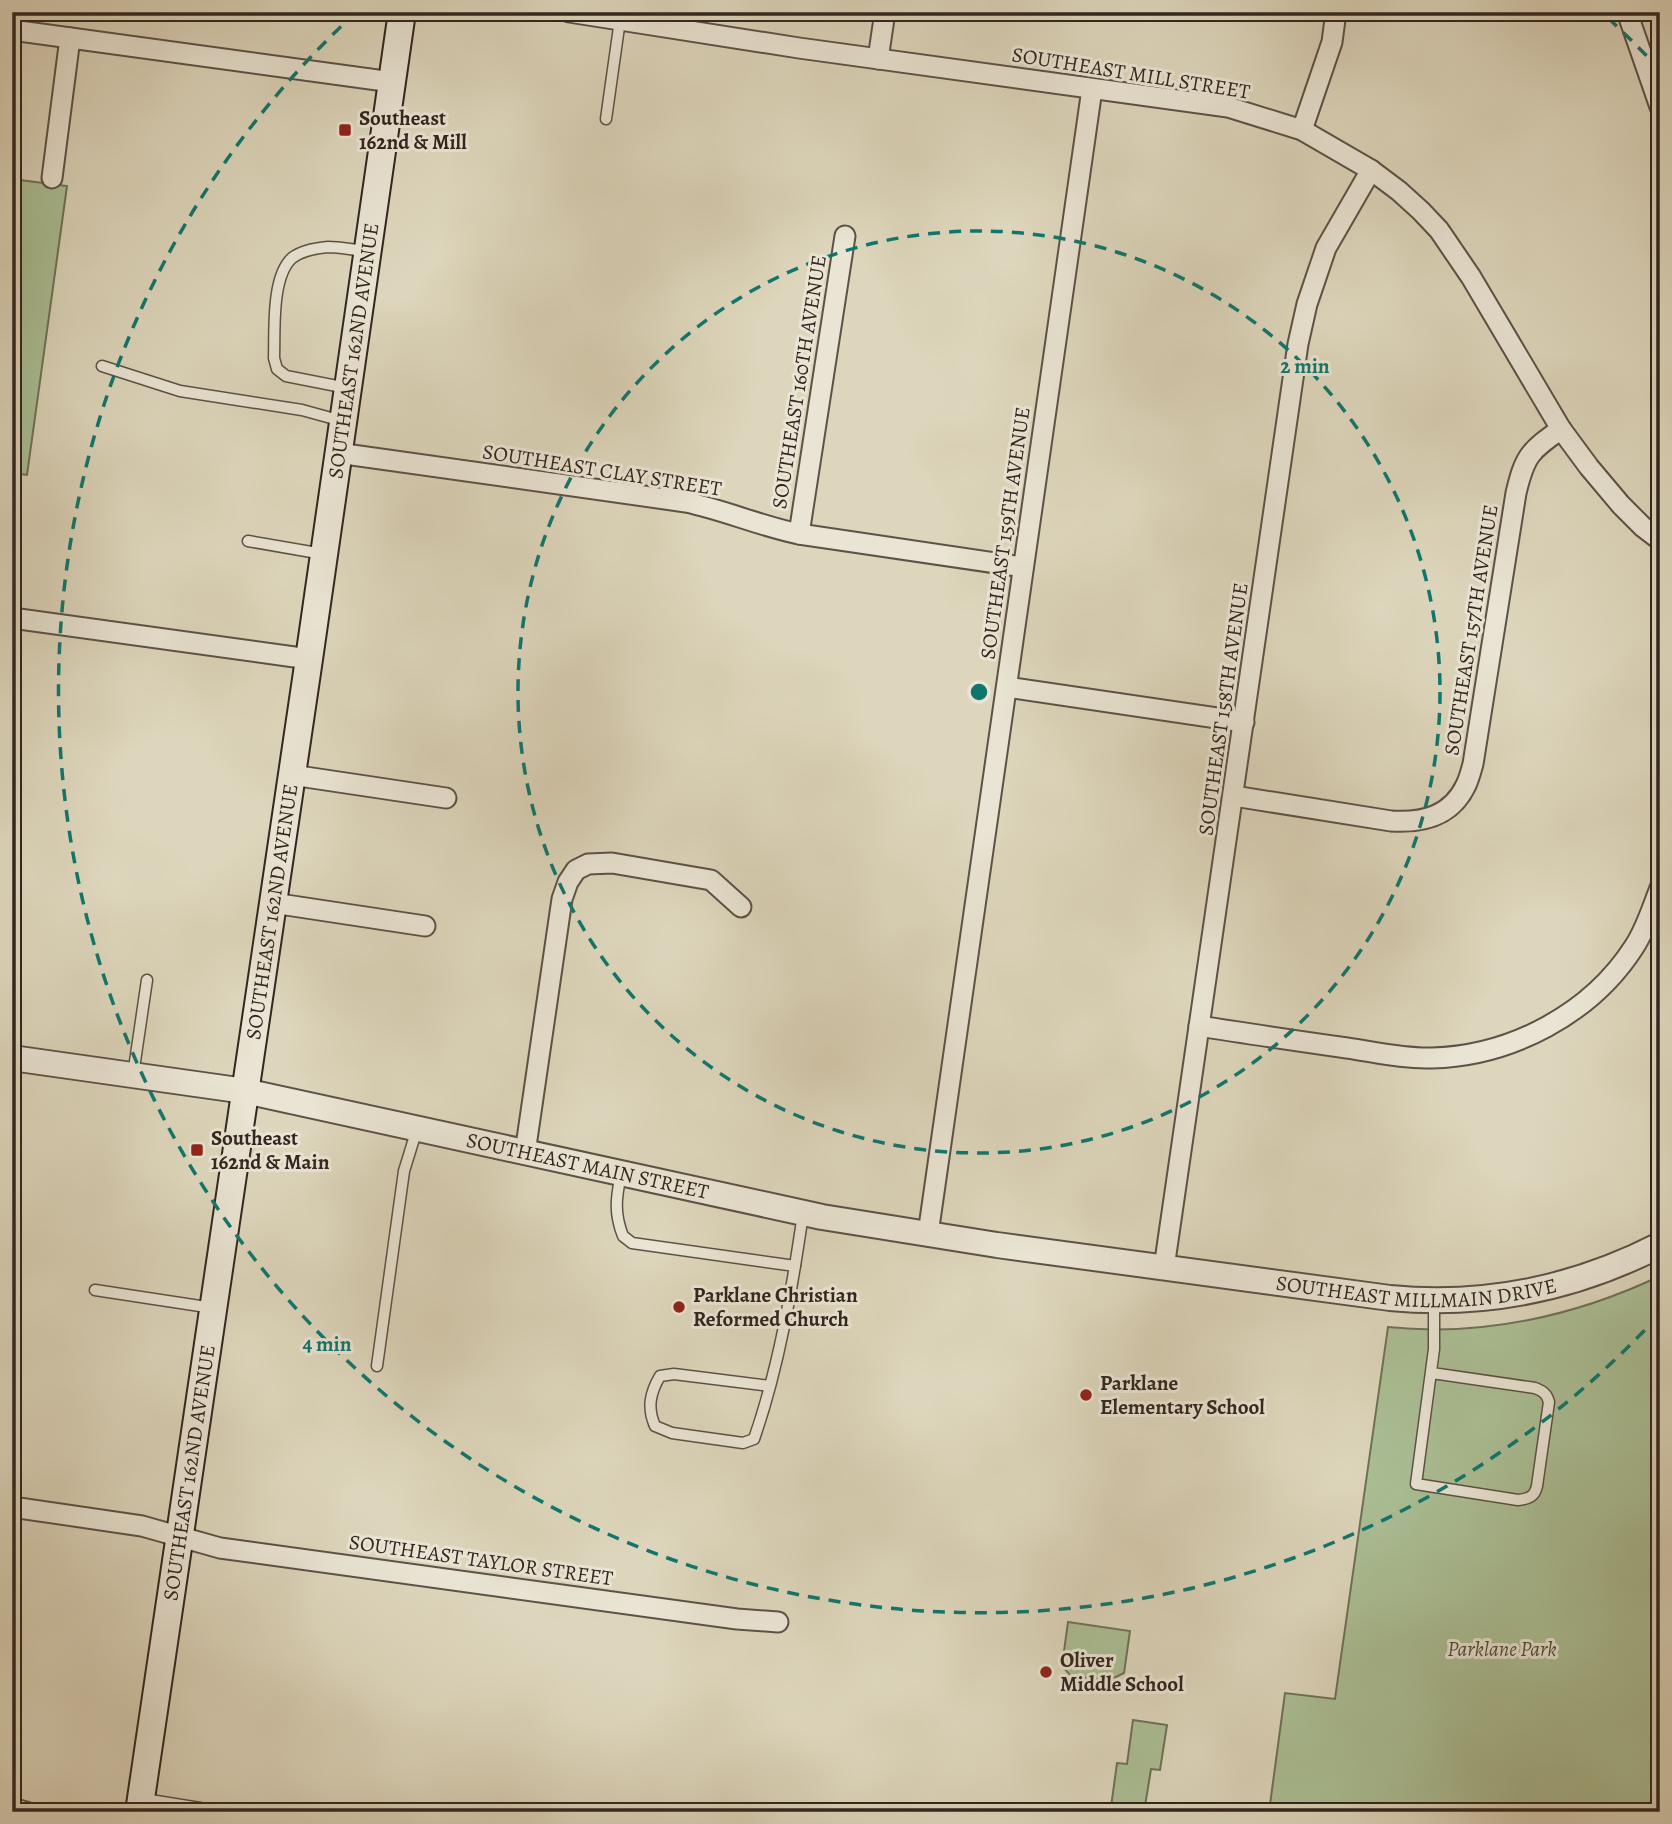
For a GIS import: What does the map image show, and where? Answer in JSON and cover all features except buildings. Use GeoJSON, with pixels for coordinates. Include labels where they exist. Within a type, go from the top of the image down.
{"type":"FeatureCollection","features":[{"type":"Feature","properties":{"kind":"main road","name":"SOUTHEAST 162ND AVENUE"},"geometry":{"type":"LineString","coordinates":[[140,1805],[309,659],[401,12]]}},
{"type":"Feature","properties":{"kind":"street","name":"SOUTHEAST MILL STREET"},"geometry":{"type":"LineString","coordinates":[[569,12],[878,59],[1228,107],[1302,130],[1371,170],[1406,198],[1439,230],[1471,278],[1561,429],[1621,505],[1660,540]]}},
{"type":"Feature","properties":{"kind":"street"},"geometry":{"type":"LineString","coordinates":[[878,59],[885,12]]}},
{"type":"Feature","properties":{"kind":"street"},"geometry":{"type":"LineString","coordinates":[[1302,130],[1332,42],[1336,12]]}},
{"type":"Feature","properties":{"kind":"street"},"geometry":{"type":"LineString","coordinates":[[1627,12],[1660,107]]}},
{"type":"Feature","properties":{"kind":"street"},"geometry":{"type":"LineString","coordinates":[[12,30],[392,82]]}},
{"type":"Feature","properties":{"kind":"street"},"geometry":{"type":"LineString","coordinates":[[52,178],[70,38]]}},
{"type":"Feature","properties":{"kind":"street","name":"SOUTHEAST 159TH AVENUE"},"geometry":{"type":"LineString","coordinates":[[928,1234],[1093,89]]}},
{"type":"Feature","properties":{"kind":"street","name":"SOUTHEAST 158TH AVENUE"},"geometry":{"type":"LineString","coordinates":[[1164,1268],[1298,344],[1307,304],[1326,247],[1371,170]]}},
{"type":"Feature","properties":{"kind":"street","name":"SOUTHEAST 160TH AVENUE"},"geometry":{"type":"LineString","coordinates":[[799,534],[845,236]]}},
{"type":"Feature","properties":{"kind":"street","name":"SOUTHEAST 157TH AVENUE"},"geometry":{"type":"LineString","coordinates":[[1234,796],[1412,822],[1433,818],[1452,805],[1466,786],[1473,764],[1521,470],[1533,449],[1561,429]]}},
{"type":"Feature","properties":{"kind":"street","name":"SOUTHEAST CLAY STREET"},"geometry":{"type":"LineString","coordinates":[[338,453],[686,502],[712,507],[799,534],[1023,567]]}},
{"type":"Feature","properties":{"kind":"street"},"geometry":{"type":"LineString","coordinates":[[12,618],[309,659]]}},
{"type":"Feature","properties":{"kind":"street"},"geometry":{"type":"LineString","coordinates":[[1006,687],[1244,722]]}},
{"type":"Feature","properties":{"kind":"street"},"geometry":{"type":"LineString","coordinates":[[292,775],[446,798]]}},
{"type":"Feature","properties":{"kind":"street"},"geometry":{"type":"LineString","coordinates":[[525,1153],[562,899],[576,870],[588,864],[612,863],[711,880],[741,907]]}},
{"type":"Feature","properties":{"kind":"street"},"geometry":{"type":"LineString","coordinates":[[1199,1026],[1410,1058],[1476,1053],[1507,1044],[1536,1032],[1574,1009],[1599,988],[1654,924],[1660,888]]}},
{"type":"Feature","properties":{"kind":"street"},"geometry":{"type":"LineString","coordinates":[[273,903],[425,926]]}},
{"type":"Feature","properties":{"kind":"street","name":"SOUTHEAST MAIN STREET"},"geometry":{"type":"LineString","coordinates":[[12,1058],[245,1091],[803,1213],[997,1245],[1164,1268]]}},
{"type":"Feature","properties":{"kind":"street","name":"SOUTHEAST MILLMAIN DRIVE"},"geometry":{"type":"LineString","coordinates":[[1164,1268],[1362,1295],[1434,1301],[1475,1300],[1545,1288],[1598,1272],[1660,1245]]}},
{"type":"Feature","properties":{"kind":"street","name":"SOUTHEAST TAYLOR STREET"},"geometry":{"type":"LineString","coordinates":[[12,1507],[142,1526],[220,1548],[737,1619],[778,1622]]}},
{"type":"Feature","properties":{"kind":"street"},"geometry":{"type":"LineString","coordinates":[[12,1808],[26,1812]]}},
{"type":"Feature","properties":{"kind":"lane"},"geometry":{"type":"LineString","coordinates":[[606,119],[620,20]]}},
{"type":"Feature","properties":{"kind":"lane"},"geometry":{"type":"LineString","coordinates":[[347,388],[286,376],[277,369],[274,358],[278,289],[284,268],[294,257],[309,250],[329,247],[367,251]]}},
{"type":"Feature","properties":{"kind":"lane"},"geometry":{"type":"LineString","coordinates":[[102,366],[180,391],[302,411],[343,421]]}},
{"type":"Feature","properties":{"kind":"lane"},"geometry":{"type":"LineString","coordinates":[[248,541],[324,554]]}},
{"type":"Feature","properties":{"kind":"lane"},"geometry":{"type":"LineString","coordinates":[[133,1075],[147,980]]}},
{"type":"Feature","properties":{"kind":"lane"},"geometry":{"type":"LineString","coordinates":[[377,1366],[404,1171],[417,1129]]}},
{"type":"Feature","properties":{"kind":"lane"},"geometry":{"type":"LineString","coordinates":[[621,1174],[616,1201],[617,1213],[623,1237],[632,1243],[795,1266]]}},
{"type":"Feature","properties":{"kind":"lane"},"geometry":{"type":"LineString","coordinates":[[770,1385],[674,1374],[660,1376],[653,1388],[650,1414],[655,1426],[672,1433],[743,1443],[754,1439],[770,1385],[795,1266],[803,1213]]}},
{"type":"Feature","properties":{"kind":"lane"},"geometry":{"type":"LineString","coordinates":[[95,1290],[213,1309]]}},
{"type":"Feature","properties":{"kind":"lane"},"geometry":{"type":"LineString","coordinates":[[1432,1373],[1535,1388],[1548,1396],[1537,1486],[1532,1496],[1526,1500],[1518,1500],[1416,1484],[1432,1373],[1434,1301]]}},
{"type":"Feature","properties":{"kind":"lane"},"geometry":{"type":"LineString","coordinates":[[140,1805],[200,1808],[204,1812]]}},
{"type":"Feature","properties":{"kind":"green space"},"geometry":{"type":"Polygon","coordinates":[[[12,179],[67,186],[27,475],[12,473],[12,179]]]}},
{"type":"Feature","properties":{"kind":"green space","name":"Parklane Park"},"geometry":{"type":"Polygon","coordinates":[[[1660,1276],[1660,1812],[1269,1812],[1285,1693],[1335,1699],[1388,1327],[1458,1329],[1527,1320],[1595,1302],[1660,1276]]]}},
{"type":"Feature","properties":{"kind":"green space"},"geometry":{"type":"Polygon","coordinates":[[[1068,1622],[1130,1631],[1124,1673],[1108,1681],[1070,1675],[1062,1666],[1068,1622]]]}},
{"type":"Feature","properties":{"kind":"green space"},"geometry":{"type":"Polygon","coordinates":[[[1133,1720],[1167,1725],[1160,1770],[1151,1769],[1144,1812],[1111,1807],[1117,1763],[1127,1764],[1133,1720]]]}},
{"type":"Feature","properties":{"kind":"place","name":"Southeast 162nd & Mill"},"geometry":{"type":"Point","coordinates":[345,130]}},
{"type":"Feature","properties":{"kind":"place","name":"Southeast 162nd & Main"},"geometry":{"type":"Point","coordinates":[197,1150]}},
{"type":"Feature","properties":{"kind":"place","name":"Parklane Christian Reformed Church"},"geometry":{"type":"Point","coordinates":[679,1307]}},
{"type":"Feature","properties":{"kind":"place","name":"Parklane Elementary School"},"geometry":{"type":"Point","coordinates":[1086,1395]}},
{"type":"Feature","properties":{"kind":"place","name":"Oliver Middle School"},"geometry":{"type":"Point","coordinates":[1046,1672]}}]}
